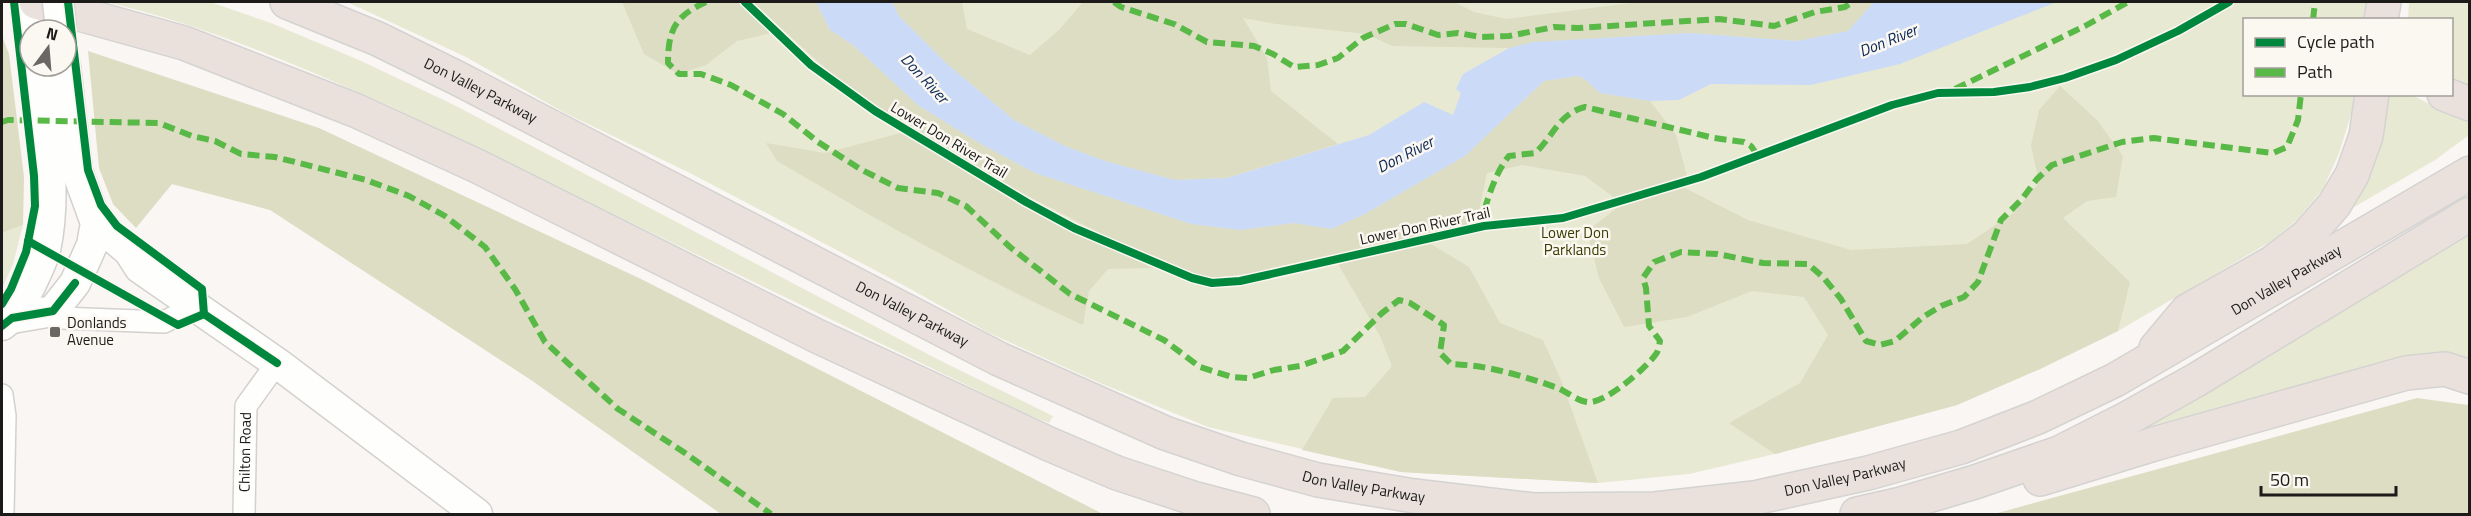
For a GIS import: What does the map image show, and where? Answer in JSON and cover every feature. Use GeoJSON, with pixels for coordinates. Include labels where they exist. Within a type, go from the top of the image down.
{"type":"FeatureCollection","features":[{"type":"Feature","properties":{"kind":"highway"},"geometry":{"type":"LineString","coordinates":[[36,2],[184,43],[357,111],[477,166],[826,341],[1049,444],[1117,473],[1196,499],[1253,514]]}},
{"type":"Feature","properties":{"kind":"highway","name":"Don Valley Parkway"},"geometry":{"type":"LineString","coordinates":[[287,2],[378,39],[999,359],[1165,434],[1241,459],[1318,480],[1414,496],[1534,510],[1655,509],[1754,498],[1868,473],[1961,447],[2038,417],[2115,380],[2469,173]]}},
{"type":"Feature","properties":{"kind":"highway"},"geometry":{"type":"LineString","coordinates":[[2381,18],[2384,2]]}},
{"type":"Feature","properties":{"kind":"highway"},"geometry":{"type":"LineString","coordinates":[[2396,18],[2397,2]]}},
{"type":"Feature","properties":{"kind":"highway"},"geometry":{"type":"LineString","coordinates":[[2142,365],[2187,311],[2272,263],[2307,236],[2334,205],[2352,175],[2366,136],[2372,96]]}},
{"type":"Feature","properties":{"kind":"highway"},"geometry":{"type":"LineString","coordinates":[[2448,96],[2469,104]]}},
{"type":"Feature","properties":{"kind":"highway"},"geometry":{"type":"LineString","coordinates":[[1857,514],[1901,504],[1975,482],[2059,453],[2196,380],[2469,214]]}},
{"type":"Feature","properties":{"kind":"highway"},"geometry":{"type":"LineString","coordinates":[[1975,482],[2044,478],[2154,444],[2406,373],[2445,369],[2469,377]]}},
{"type":"Feature","properties":{"kind":"street"},"geometry":{"type":"LineString","coordinates":[[30,2],[32,18]]}},
{"type":"Feature","properties":{"kind":"street"},"geometry":{"type":"LineString","coordinates":[[58,2],[60,18]]}},
{"type":"Feature","properties":{"kind":"street"},"geometry":{"type":"LineString","coordinates":[[7,322],[24,298],[45,250],[51,201],[64,173],[41,78]]}},
{"type":"Feature","properties":{"kind":"street"},"geometry":{"type":"LineString","coordinates":[[65,78],[64,173],[67,213],[79,233],[94,234],[119,264],[140,268],[277,363],[477,514]]}},
{"type":"Feature","properties":{"kind":"street"},"geometry":{"type":"LineString","coordinates":[[7,322],[53,311],[75,283],[94,234]]}},
{"type":"Feature","properties":{"kind":"street"},"geometry":{"type":"LineString","coordinates":[[53,311],[61,318],[164,321],[194,307]]}},
{"type":"Feature","properties":{"kind":"street","name":"Chilton Road"},"geometry":{"type":"LineString","coordinates":[[244,514],[246,406],[277,363]]}},
{"type":"Feature","properties":{"kind":"street"},"geometry":{"type":"LineString","coordinates":[[2,395],[5,416],[3,514]]}},
{"type":"Feature","properties":{"kind":"green space"},"geometry":{"type":"Polygon","coordinates":[[[106,2],[210,2],[271,23],[359,60],[452,104],[941,361],[1053,416],[1049,423],[1022,412],[390,106],[215,34],[106,2]]]}},
{"type":"Feature","properties":{"kind":"green space","name":"Lower Don Parklands"},"geometry":{"type":"Polygon","coordinates":[[[347,2],[2368,2],[2365,18],[2243,18],[2243,96],[2354,96],[2352,111],[2339,153],[2323,189],[2297,220],[2270,242],[2118,331],[2040,369],[1957,405],[1775,454],[1689,474],[1598,483],[1401,472],[1208,427],[1100,383],[989,333],[905,286],[690,173],[565,113],[466,57],[347,2]]]}},
{"type":"Feature","properties":{"kind":"green space"},"geometry":{"type":"Polygon","coordinates":[[[622,2],[737,2],[771,33],[737,41],[706,65],[678,74],[644,54],[622,2]]]}},
{"type":"Feature","properties":{"kind":"green space"},"geometry":{"type":"Polygon","coordinates":[[[752,2],[816,2],[830,30],[853,45],[919,106],[981,144],[1035,173],[1191,224],[1240,230],[1294,223],[1331,229],[1365,214],[1465,156],[1544,81],[1578,76],[1600,93],[1650,101],[1676,135],[1687,176],[1616,199],[1585,176],[1522,165],[1487,173],[1476,224],[1253,273],[1213,278],[1191,274],[1121,244],[1018,191],[907,127],[833,75],[752,2]]]}},
{"type":"Feature","properties":{"kind":"green space"},"geometry":{"type":"Polygon","coordinates":[[[892,2],[962,2],[967,29],[1030,55],[1060,29],[1083,2],[1454,2],[1474,12],[1506,19],[1639,2],[1874,2],[1848,31],[1797,41],[1690,33],[1553,41],[1509,48],[1393,46],[1366,34],[1243,18],[1267,58],[1271,91],[1338,144],[1226,178],[1175,180],[1105,161],[1065,146],[1014,120],[946,63],[899,16],[892,2]]]}},
{"type":"Feature","properties":{"kind":"green space"},"geometry":{"type":"Polygon","coordinates":[[[2409,2],[2469,2],[2469,87],[2453,82],[2453,18],[2408,18],[2409,2]]]}},
{"type":"Feature","properties":{"kind":"green space"},"geometry":{"type":"Polygon","coordinates":[[[2,36],[9,54],[24,177],[23,225],[2,233],[2,36]]]}},
{"type":"Feature","properties":{"kind":"green space"},"geometry":{"type":"Polygon","coordinates":[[[88,51],[319,128],[641,279],[1103,514],[721,514],[531,380],[270,210],[172,184],[136,228],[113,204],[99,168],[88,51]]]}},
{"type":"Feature","properties":{"kind":"green space"},"geometry":{"type":"Polygon","coordinates":[[[2060,86],[2097,120],[2123,156],[2116,197],[2087,201],[2063,218],[2130,282],[2118,331],[2040,369],[1957,405],[1775,454],[1729,423],[1800,383],[1828,335],[1804,297],[1752,291],[1687,317],[1624,327],[1599,278],[1587,231],[1617,208],[1683,187],[1748,220],[1851,250],[1967,244],[2013,213],[2039,183],[2031,145],[2039,110],[2060,86]]]}},
{"type":"Feature","properties":{"kind":"green space"},"geometry":{"type":"Polygon","coordinates":[[[2387,96],[2414,96],[2437,108],[2469,119],[2469,135],[2435,160],[2342,214],[2387,96]]]}},
{"type":"Feature","properties":{"kind":"green space"},"geometry":{"type":"Polygon","coordinates":[[[901,133],[1152,268],[1108,269],[1089,291],[1083,325],[966,268],[852,205],[777,161],[766,143],[825,153],[901,133]]]}},
{"type":"Feature","properties":{"kind":"green space"},"geometry":{"type":"Polygon","coordinates":[[[23,225],[13,264],[2,288],[2,233],[23,225]]]}},
{"type":"Feature","properties":{"kind":"green space"},"geometry":{"type":"Polygon","coordinates":[[[2469,236],[2469,363],[2137,433],[2469,236]]]}},
{"type":"Feature","properties":{"kind":"green space"},"geometry":{"type":"Polygon","coordinates":[[[1431,244],[1469,267],[1500,323],[1543,340],[1561,380],[1598,483],[1401,472],[1302,450],[1333,398],[1365,397],[1392,366],[1380,336],[1338,264],[1431,244]]]}},
{"type":"Feature","properties":{"kind":"green space"},"geometry":{"type":"Polygon","coordinates":[[[2417,398],[2468,405],[2469,514],[1994,514],[2417,398]]]}},
{"type":"Feature","properties":{"kind":"water","name":"Don River"},"geometry":{"type":"Polygon","coordinates":[[[816,2],[892,2],[899,16],[946,63],[1014,120],[1065,146],[1105,161],[1175,180],[1227,178],[1369,135],[1424,102],[1453,115],[1461,93],[1456,89],[1463,74],[1509,48],[1533,42],[1690,33],[1797,41],[1848,31],[1874,2],[2057,2],[1900,64],[1811,85],[1711,84],[1679,100],[1650,101],[1600,93],[1578,76],[1544,81],[1465,156],[1365,214],[1331,229],[1294,223],[1240,230],[1191,224],[1035,173],[981,144],[919,106],[853,45],[830,30],[816,2]]]}},
{"type":"Feature","properties":{"kind":"marked path"},"geometry":{"type":"LineString","coordinates":[[706,2],[695,7],[675,25],[668,51],[668,63],[679,74],[701,74],[731,85],[783,114],[818,142],[860,169],[898,188],[938,193],[966,206],[1010,247],[1070,294],[1164,340],[1200,367],[1232,377],[1248,378],[1274,370],[1300,366],[1343,351],[1382,313],[1399,300],[1410,303],[1444,325],[1440,353],[1451,364],[1478,366],[1519,375],[1558,388],[1587,402],[1604,398],[1614,392],[1634,376],[1657,352],[1660,341],[1649,326],[1643,278],[1654,262],[1681,252],[1717,254],[1763,263],[1808,264],[1823,277],[1841,299],[1866,341],[1880,345],[1895,341],[1923,317],[1941,306],[1964,297],[1978,282],[2001,220],[2052,165],[2122,142],[2154,138],[2273,153],[2287,147],[2298,120],[2301,96]]}},
{"type":"Feature","properties":{"kind":"marked path"},"geometry":{"type":"LineString","coordinates":[[1114,2],[1121,7],[1174,24],[1207,42],[1254,46],[1294,67],[1318,65],[1338,58],[1363,38],[1395,24],[1406,24],[1438,35],[1458,33],[1481,37],[1509,36],[1554,27],[1578,28],[1719,19],[1774,26],[1815,12],[1845,7],[1852,2]]}},
{"type":"Feature","properties":{"kind":"marked path"},"geometry":{"type":"LineString","coordinates":[[1955,89],[2085,26],[2128,2]]}},
{"type":"Feature","properties":{"kind":"marked path"},"geometry":{"type":"LineString","coordinates":[[2313,18],[2315,2]]}},
{"type":"Feature","properties":{"kind":"marked path"},"geometry":{"type":"LineString","coordinates":[[1480,227],[1495,180],[1509,156],[1535,153],[1562,120],[1576,110],[1585,107],[1714,138],[1744,142],[1751,146],[1758,156]]}},
{"type":"Feature","properties":{"kind":"marked path"},"geometry":{"type":"LineString","coordinates":[[2,122],[8,120],[159,123],[192,136],[215,141],[241,154],[275,157],[366,180],[409,196],[445,216],[485,247],[515,289],[545,342],[618,409],[771,514]]}},
{"type":"Feature","properties":{"kind":"cycle path"},"geometry":{"type":"LineString","coordinates":[[2,304],[11,289],[26,252],[35,206],[34,176],[14,2]]}},
{"type":"Feature","properties":{"kind":"cycle path"},"geometry":{"type":"LineString","coordinates":[[68,2],[88,170],[101,205],[117,226],[202,289],[204,314]]}},
{"type":"Feature","properties":{"kind":"cycle path","name":"Lower Don River Trail"},"geometry":{"type":"LineString","coordinates":[[745,2],[811,65],[875,111],[1026,202],[1074,228],[1192,278],[1212,283],[1240,281],[1484,226],[1563,218],[1701,177],[1892,105],[1938,93],[1994,92],[2030,87],[2065,78],[2116,60],[2178,31],[2229,2]]}},
{"type":"Feature","properties":{"kind":"cycle path"},"geometry":{"type":"LineString","coordinates":[[28,241],[178,325],[204,314]]}},
{"type":"Feature","properties":{"kind":"cycle path"},"geometry":{"type":"LineString","coordinates":[[2,326],[12,318],[53,311],[75,283]]}},
{"type":"Feature","properties":{"kind":"cycle path"},"geometry":{"type":"LineString","coordinates":[[204,314],[277,363]]}},
{"type":"Feature","properties":{"kind":"place","name":"Donlands Avenue"},"geometry":{"type":"Point","coordinates":[55,332]}}]}
